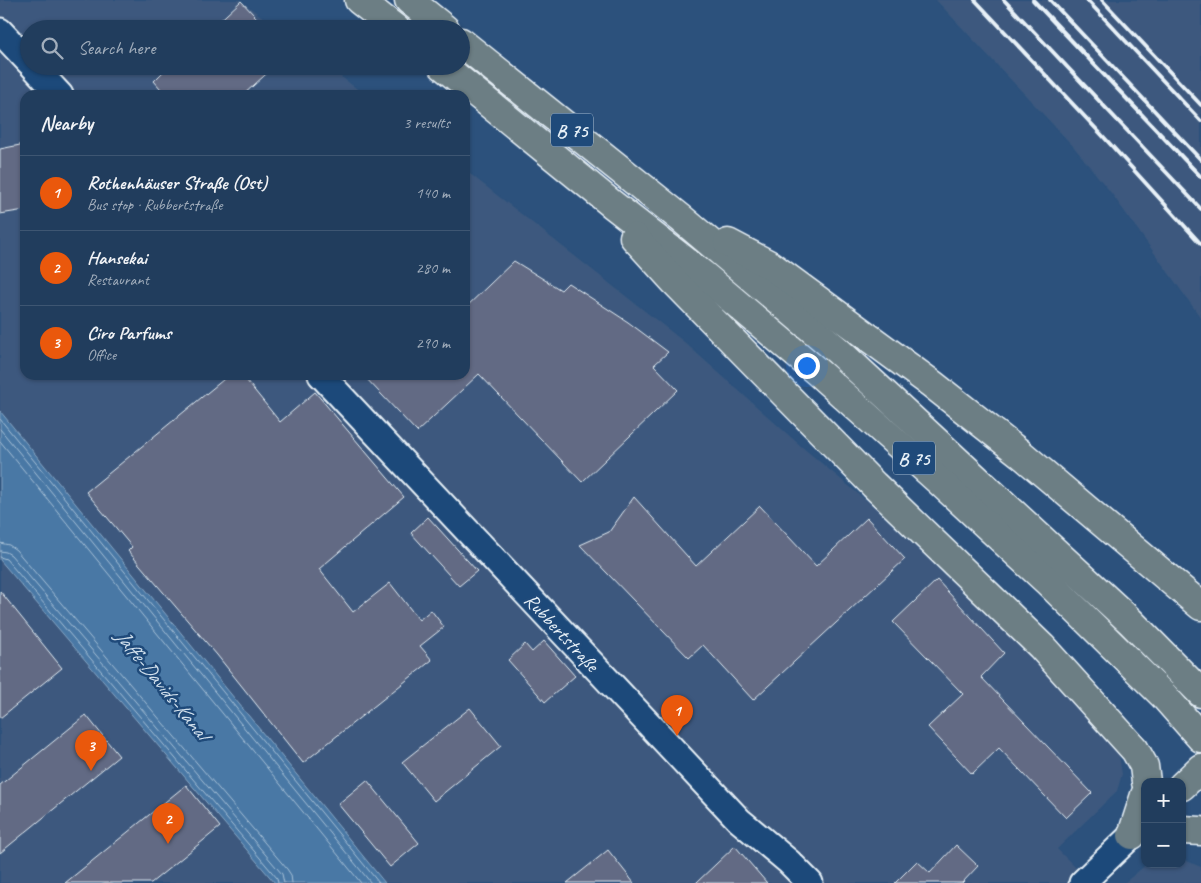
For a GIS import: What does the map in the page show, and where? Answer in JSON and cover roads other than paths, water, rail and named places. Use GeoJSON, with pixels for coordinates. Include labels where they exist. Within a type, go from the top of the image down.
{"type":"FeatureCollection","features":[{"type":"Feature","properties":{"kind":"highway"},"geometry":{"type":"LineString","coordinates":[[359,0],[385,20]]}},
{"type":"Feature","properties":{"kind":"highway"},"geometry":{"type":"LineString","coordinates":[[409,0],[434,20]]}},
{"type":"Feature","properties":{"kind":"highway","name":"B 75"},"geometry":{"type":"LineString","coordinates":[[470,49],[682,219],[837,350],[1130,621],[1201,693]]}},
{"type":"Feature","properties":{"kind":"highway","name":"B 75"},"geometry":{"type":"LineString","coordinates":[[454,75],[612,204],[702,274],[813,368],[1049,583],[1164,696],[1199,736]]}},
{"type":"Feature","properties":{"kind":"highway","name":"B 75"},"geometry":{"type":"LineString","coordinates":[[612,204],[638,242],[676,282],[874,485],[1042,648],[1139,754],[1144,766],[1146,778]]}},
{"type":"Feature","properties":{"kind":"highway"},"geometry":{"type":"LineString","coordinates":[[682,219],[770,265],[932,384],[1021,454],[1201,606]]}},
{"type":"Feature","properties":{"kind":"highway"},"geometry":{"type":"LineString","coordinates":[[1186,782],[1201,768]]}},
{"type":"Feature","properties":{"kind":"highway"},"geometry":{"type":"LineString","coordinates":[[1186,830],[1201,830]]}},
{"type":"Feature","properties":{"kind":"street"},"geometry":{"type":"LineString","coordinates":[[0,31],[20,52]]}},
{"type":"Feature","properties":{"kind":"street"},"geometry":{"type":"LineString","coordinates":[[41,75],[55,90]]}},
{"type":"Feature","properties":{"kind":"street","name":"Rubbertstraße"},"geometry":{"type":"LineString","coordinates":[[326,380],[739,820],[789,862],[810,883]]}},
{"type":"Feature","properties":{"kind":"street"},"geometry":{"type":"LineString","coordinates":[[1082,883],[1141,831]]}},
{"type":"Feature","properties":{"kind":"water","name":"Jaffe-Davids-Kanal"},"geometry":{"type":"Polygon","coordinates":[[[0,411],[385,883],[275,883],[0,560],[0,411]]]}},
{"type":"Feature","properties":{"kind":"railway"},"geometry":{"type":"LineString","coordinates":[[975,0],[1201,244]]}},
{"type":"Feature","properties":{"kind":"railway"},"geometry":{"type":"LineString","coordinates":[[1004,0],[1201,209]]}},
{"type":"Feature","properties":{"kind":"railway"},"geometry":{"type":"LineString","coordinates":[[1033,0],[1201,177]]}},
{"type":"Feature","properties":{"kind":"railway"},"geometry":{"type":"LineString","coordinates":[[1050,0],[1201,160]]}},
{"type":"Feature","properties":{"kind":"railway"},"geometry":{"type":"LineString","coordinates":[[1087,0],[1201,121]]}},
{"type":"Feature","properties":{"kind":"railway"},"geometry":{"type":"LineString","coordinates":[[1102,0],[1201,105]]}},
{"type":"Feature","properties":{"kind":"place","name":"Rothenhäuser Straße (Ost)"},"geometry":{"type":"Point","coordinates":[677,736]}},
{"type":"Feature","properties":{"kind":"place","name":"Ciro Parfums"},"geometry":{"type":"Point","coordinates":[91,771]}},
{"type":"Feature","properties":{"kind":"place","name":"Hansekai"},"geometry":{"type":"Point","coordinates":[168,844]}}]}
